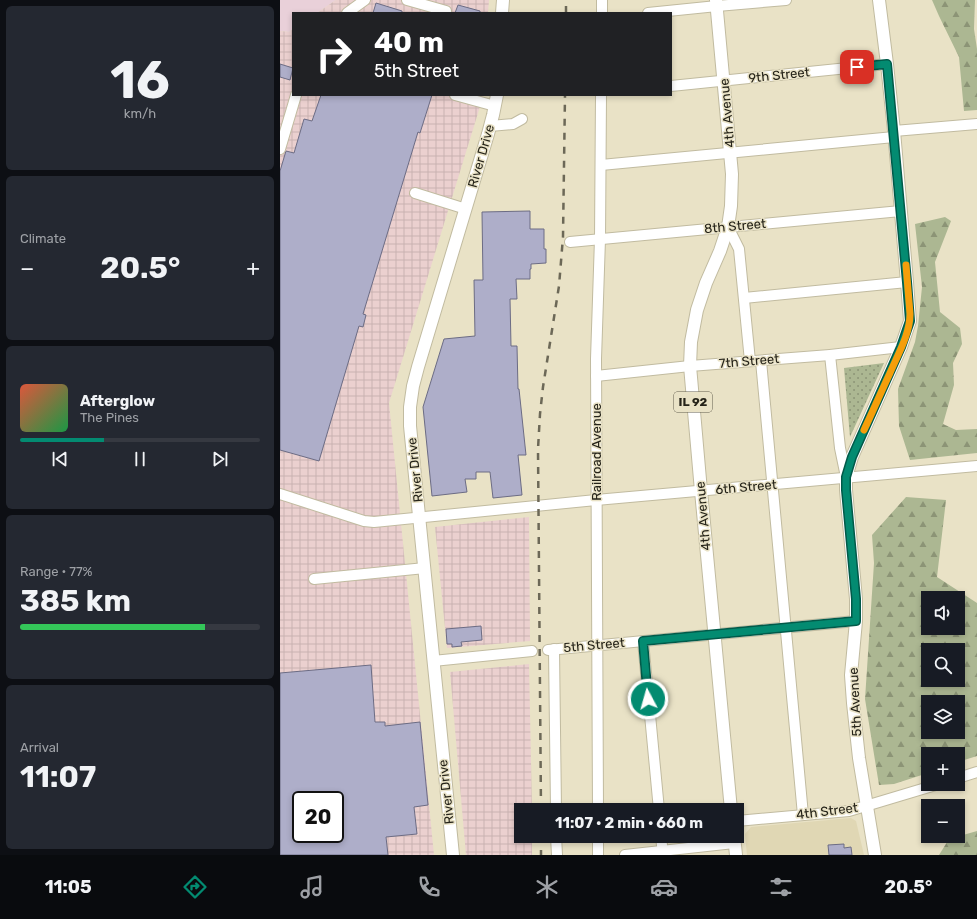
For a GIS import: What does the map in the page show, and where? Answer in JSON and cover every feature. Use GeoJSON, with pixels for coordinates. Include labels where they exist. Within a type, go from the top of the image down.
{"type":"FeatureCollection","features":[{"type":"Feature","properties":{"kind":"main road"},"geometry":{"type":"LineString","coordinates":[[502,12],[503,0]]}},
{"type":"Feature","properties":{"kind":"main road","name":"5th Avenue"},"geometry":{"type":"LineString","coordinates":[[875,855],[858,746],[852,696],[851,675],[856,621],[856,599],[846,477],[852,457],[901,347],[910,321],[894,134],[879,0]]}},
{"type":"Feature","properties":{"kind":"main road","name":"4th Avenue"},"geometry":{"type":"LineString","coordinates":[[716,3],[732,174],[731,206],[728,227],[697,310],[691,342],[690,366],[730,803]]}},
{"type":"Feature","properties":{"kind":"main road","name":"River Drive"},"geometry":{"type":"LineString","coordinates":[[453,855],[410,426],[410,407],[413,386],[466,209],[496,100]]}},
{"type":"Feature","properties":{"kind":"street"},"geometry":{"type":"LineString","coordinates":[[348,12],[365,0]]}},
{"type":"Feature","properties":{"kind":"street"},"geometry":{"type":"LineString","coordinates":[[406,0],[446,11]]}},
{"type":"Feature","properties":{"kind":"street"},"geometry":{"type":"LineString","coordinates":[[602,0],[602,12]]}},
{"type":"Feature","properties":{"kind":"street"},"geometry":{"type":"LineString","coordinates":[[655,12],[716,3],[786,0]]}},
{"type":"Feature","properties":{"kind":"street","name":"9th Street"},"geometry":{"type":"LineString","coordinates":[[672,86],[887,64]]}},
{"type":"Feature","properties":{"kind":"street"},"geometry":{"type":"LineString","coordinates":[[280,149],[296,96]]}},
{"type":"Feature","properties":{"kind":"street"},"geometry":{"type":"LineString","coordinates":[[462,96],[496,100]]}},
{"type":"Feature","properties":{"kind":"street","name":"Railroad Avenue"},"geometry":{"type":"LineString","coordinates":[[598,803],[596,376],[600,239],[601,96]]}},
{"type":"Feature","properties":{"kind":"street"},"geometry":{"type":"LineString","coordinates":[[490,126],[513,124],[522,119]]}},
{"type":"Feature","properties":{"kind":"street"},"geometry":{"type":"LineString","coordinates":[[601,165],[730,153],[977,124]]}},
{"type":"Feature","properties":{"kind":"street"},"geometry":{"type":"LineString","coordinates":[[415,193],[466,209]]}},
{"type":"Feature","properties":{"kind":"street","name":"8th Street"},"geometry":{"type":"LineString","coordinates":[[570,242],[901,211]]}},
{"type":"Feature","properties":{"kind":"street"},"geometry":{"type":"LineString","coordinates":[[728,227],[739,249],[744,298],[755,361],[772,484],[803,815]]}},
{"type":"Feature","properties":{"kind":"street"},"geometry":{"type":"LineString","coordinates":[[744,298],[907,282]]}},
{"type":"Feature","properties":{"kind":"street","name":"7th Street"},"geometry":{"type":"LineString","coordinates":[[596,376],[690,366],[830,355],[901,347]]}},
{"type":"Feature","properties":{"kind":"street","name":"5th Avenue"},"geometry":{"type":"LineString","coordinates":[[830,355],[840,448],[846,477]]}},
{"type":"Feature","properties":{"kind":"street","name":"6th Street"},"geometry":{"type":"LineString","coordinates":[[280,494],[364,521],[374,522],[596,500],[977,466]]}},
{"type":"Feature","properties":{"kind":"street"},"geometry":{"type":"LineString","coordinates":[[314,579],[425,568]]}},
{"type":"Feature","properties":{"kind":"street","name":"5th Street"},"geometry":{"type":"LineString","coordinates":[[556,803],[551,650],[856,621]]}},
{"type":"Feature","properties":{"kind":"street"},"geometry":{"type":"LineString","coordinates":[[643,641],[658,803]]}},
{"type":"Feature","properties":{"kind":"street"},"geometry":{"type":"LineString","coordinates":[[434,661],[532,651]]}},
{"type":"Feature","properties":{"kind":"street"},"geometry":{"type":"LineString","coordinates":[[965,776],[977,772]]}},
{"type":"Feature","properties":{"kind":"street","name":"4th Street"},"geometry":{"type":"LineString","coordinates":[[744,820],[850,811],[921,790]]}},
{"type":"Feature","properties":{"kind":"street"},"geometry":{"type":"LineString","coordinates":[[556,843],[557,855]]}},
{"type":"Feature","properties":{"kind":"street"},"geometry":{"type":"LineString","coordinates":[[598,843],[598,855]]}},
{"type":"Feature","properties":{"kind":"street"},"geometry":{"type":"LineString","coordinates":[[662,843],[663,853]]}},
{"type":"Feature","properties":{"kind":"street"},"geometry":{"type":"LineString","coordinates":[[625,855],[663,853],[735,845]]}},
{"type":"Feature","properties":{"kind":"shaded area"},"geometry":{"type":"Polygon","coordinates":[[[280,0],[336,0],[318,12],[292,12],[292,30],[289,32],[280,31],[280,0]]]}},
{"type":"Feature","properties":{"kind":"shaded area"},"geometry":{"type":"Polygon","coordinates":[[[336,0],[489,0],[488,12],[318,12],[336,0]]]}},
{"type":"Feature","properties":{"kind":"shaded area"},"geometry":{"type":"Polygon","coordinates":[[[292,30],[292,96],[483,96],[389,403],[434,855],[280,855],[280,31],[289,32],[292,30]]]}},
{"type":"Feature","properties":{"kind":"shaded area"},"geometry":{"type":"Polygon","coordinates":[[[529,517],[530,641],[447,648],[435,527],[529,517]]]}},
{"type":"Feature","properties":{"kind":"shaded area"},"geometry":{"type":"Polygon","coordinates":[[[529,664],[532,803],[514,803],[514,843],[532,843],[532,855],[466,855],[450,672],[529,664]]]}},
{"type":"Feature","properties":{"kind":"shaded area"},"geometry":{"type":"Polygon","coordinates":[[[851,818],[856,821],[864,855],[747,855],[745,834],[751,827],[851,818]]]}},
{"type":"Feature","properties":{"kind":"green space"},"geometry":{"type":"Polygon","coordinates":[[[932,0],[975,0],[974,29],[977,49],[977,110],[964,111],[959,57],[932,0]]]}},
{"type":"Feature","properties":{"kind":"green space"},"geometry":{"type":"Polygon","coordinates":[[[945,217],[951,221],[935,262],[940,312],[960,328],[962,344],[953,363],[954,385],[943,424],[956,430],[977,429],[977,453],[910,460],[899,426],[898,389],[915,342],[918,326],[922,287],[915,224],[945,217]]]}},
{"type":"Feature","properties":{"kind":"green space"},"geometry":{"type":"Polygon","coordinates":[[[884,363],[850,437],[844,368],[884,363]]]}},
{"type":"Feature","properties":{"kind":"green space"},"geometry":{"type":"Polygon","coordinates":[[[906,497],[946,500],[937,577],[959,591],[921,591],[921,635],[965,635],[965,595],[977,603],[977,756],[965,760],[965,747],[921,747],[921,775],[894,784],[879,785],[865,699],[874,563],[872,535],[906,497]]]}},
{"type":"Feature","properties":{"kind":"green space"},"geometry":{"type":"Polygon","coordinates":[[[977,831],[977,855],[939,855],[946,843],[965,843],[965,834],[977,831]]]}},
{"type":"Feature","properties":{"kind":"building"},"geometry":{"type":"Polygon","coordinates":[[[376,3],[402,11],[402,12],[373,12],[376,3]]]}},
{"type":"Feature","properties":{"kind":"building"},"geometry":{"type":"Polygon","coordinates":[[[458,5],[480,11],[480,12],[455,12],[458,5]]]}},
{"type":"Feature","properties":{"kind":"building"},"geometry":{"type":"Polygon","coordinates":[[[280,64],[292,68],[290,80],[280,77],[280,64]]]}},
{"type":"Feature","properties":{"kind":"building"},"geometry":{"type":"Polygon","coordinates":[[[321,96],[432,96],[420,133],[418,132],[363,314],[366,315],[363,327],[359,326],[319,461],[280,450],[280,171],[286,151],[294,153],[304,119],[312,121],[321,96]]]}},
{"type":"Feature","properties":{"kind":"building"},"geometry":{"type":"Polygon","coordinates":[[[530,211],[530,229],[544,229],[546,263],[531,264],[530,279],[516,279],[517,299],[510,299],[511,346],[517,346],[518,389],[526,455],[518,455],[522,495],[493,498],[490,472],[476,472],[476,479],[465,479],[467,492],[432,496],[423,407],[444,339],[475,336],[474,280],[483,280],[482,212],[530,211]]]}},
{"type":"Feature","properties":{"kind":"building"},"geometry":{"type":"Polygon","coordinates":[[[481,626],[482,640],[461,642],[462,646],[452,647],[452,644],[447,644],[446,629],[481,626]]]}},
{"type":"Feature","properties":{"kind":"building"},"geometry":{"type":"Polygon","coordinates":[[[371,665],[375,722],[385,722],[385,726],[420,722],[428,805],[414,807],[417,834],[386,837],[388,855],[280,855],[280,673],[371,665]]]}},
{"type":"Feature","properties":{"kind":"building"},"geometry":{"type":"Polygon","coordinates":[[[844,844],[844,848],[851,847],[852,855],[829,855],[828,845],[844,844]]]}},
{"type":"Feature","properties":{"kind":"railway"},"geometry":{"type":"LineString","coordinates":[[566,0],[566,12]]}},
{"type":"Feature","properties":{"kind":"railway"},"geometry":{"type":"LineString","coordinates":[[541,803],[538,449],[543,387],[559,286],[563,237],[565,96]]}},
{"type":"Feature","properties":{"kind":"railway"},"geometry":{"type":"LineString","coordinates":[[541,843],[541,855]]}},
{"type":"Feature","properties":{"kind":"slow traffic"},"geometry":{"type":"LineString","coordinates":[[864,430],[901,347],[910,321],[906,265]]}},
{"type":"Feature","properties":{"kind":"route"},"geometry":{"type":"LineString","coordinates":[[648,699],[643,641],[856,621],[856,599],[846,477],[852,457],[901,347],[910,321],[887,64],[857,67]]}}]}
